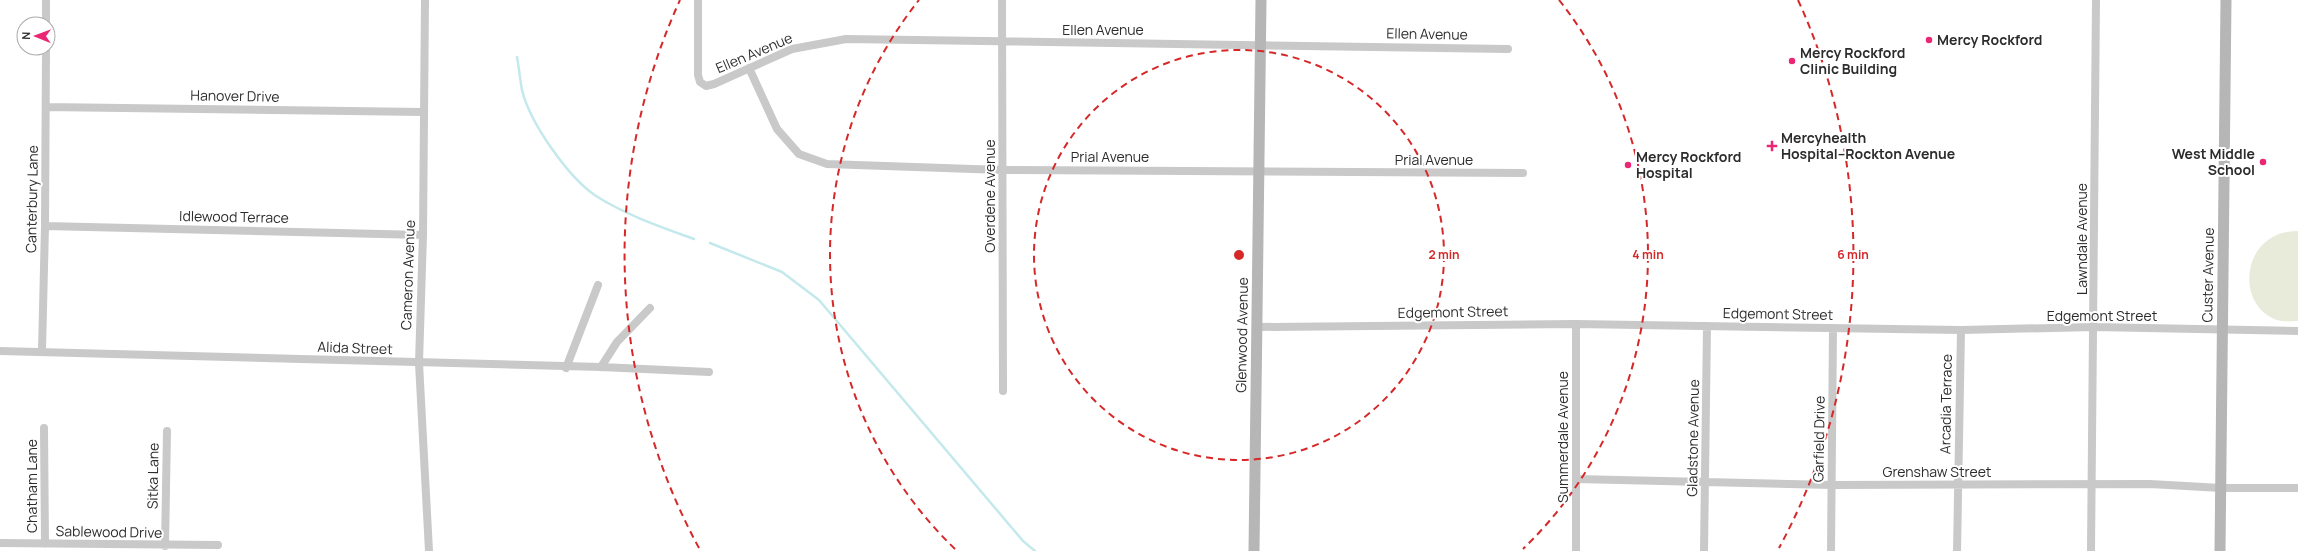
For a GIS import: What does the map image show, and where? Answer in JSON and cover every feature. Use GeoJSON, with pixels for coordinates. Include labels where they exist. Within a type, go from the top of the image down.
{"type":"FeatureCollection","features":[{"type":"Feature","properties":{"kind":"street"},"geometry":{"type":"LineString","coordinates":[[46,0],[46,16]]}},
{"type":"Feature","properties":{"kind":"street","name":"Cameron Avenue"},"geometry":{"type":"LineString","coordinates":[[425,0],[423,235],[419,363],[429,551]]}},
{"type":"Feature","properties":{"kind":"street","name":"Ellen Avenue"},"geometry":{"type":"LineString","coordinates":[[698,0],[698,75],[700,82],[706,86],[792,49],[846,39],[1260,44],[1508,49]]}},
{"type":"Feature","properties":{"kind":"street","name":"Overdene Avenue"},"geometry":{"type":"LineString","coordinates":[[1002,0],[1003,391]]}},
{"type":"Feature","properties":{"kind":"street","name":"Glenwood Avenue"},"geometry":{"type":"LineString","coordinates":[[1254,551],[1261,0]]}},
{"type":"Feature","properties":{"kind":"street","name":"Lawndale Avenue"},"geometry":{"type":"LineString","coordinates":[[2091,551],[2096,0]]}},
{"type":"Feature","properties":{"kind":"street","name":"Custer Avenue"},"geometry":{"type":"LineString","coordinates":[[2220,551],[2226,0]]}},
{"type":"Feature","properties":{"kind":"street","name":"Canterbury Lane"},"geometry":{"type":"LineString","coordinates":[[42,351],[45,226],[46,56]]}},
{"type":"Feature","properties":{"kind":"street","name":"Prial Avenue"},"geometry":{"type":"LineString","coordinates":[[749,68],[777,129],[798,154],[827,164],[1002,170],[1523,173]]}},
{"type":"Feature","properties":{"kind":"street","name":"Hanover Drive"},"geometry":{"type":"LineString","coordinates":[[46,107],[424,112]]}},
{"type":"Feature","properties":{"kind":"street","name":"Idlewood Terrace"},"geometry":{"type":"LineString","coordinates":[[45,226],[423,235]]}},
{"type":"Feature","properties":{"kind":"street"},"geometry":{"type":"LineString","coordinates":[[566,368],[598,285]]}},
{"type":"Feature","properties":{"kind":"street"},"geometry":{"type":"LineString","coordinates":[[600,367],[617,342],[650,308]]}},
{"type":"Feature","properties":{"kind":"street","name":"Edgemont Street"},"geometry":{"type":"LineString","coordinates":[[1257,327],[1576,324],[1960,330],[2094,327],[2298,331]]}},
{"type":"Feature","properties":{"kind":"street","name":"Summerdale Avenue"},"geometry":{"type":"LineString","coordinates":[[1576,324],[1576,551]]}},
{"type":"Feature","properties":{"kind":"street","name":"Gladstone Avenue"},"geometry":{"type":"LineString","coordinates":[[1704,551],[1707,326]]}},
{"type":"Feature","properties":{"kind":"street","name":"Garfield Drive"},"geometry":{"type":"LineString","coordinates":[[1831,551],[1833,328]]}},
{"type":"Feature","properties":{"kind":"street","name":"Arcadia Terrace"},"geometry":{"type":"LineString","coordinates":[[1957,551],[1960,330]]}},
{"type":"Feature","properties":{"kind":"street","name":"Alida Street"},"geometry":{"type":"LineString","coordinates":[[0,351],[42,351],[566,368],[600,367],[709,372]]}},
{"type":"Feature","properties":{"kind":"street","name":"Chatham Lane"},"geometry":{"type":"LineString","coordinates":[[44,428],[45,544]]}},
{"type":"Feature","properties":{"kind":"street","name":"Sitka Lane"},"geometry":{"type":"LineString","coordinates":[[166,546],[167,431]]}},
{"type":"Feature","properties":{"kind":"street","name":"Grenshaw Street"},"geometry":{"type":"LineString","coordinates":[[1576,479],[1832,485],[2150,484],[2220,488],[2298,488]]}},
{"type":"Feature","properties":{"kind":"street","name":"Sablewood Drive"},"geometry":{"type":"LineString","coordinates":[[0,543],[166,546],[218,545]]}},
{"type":"Feature","properties":{"kind":"green space"},"geometry":{"type":"Polygon","coordinates":[[[2298,231],[2298,321],[2279,321],[2263,312],[2254,300],[2250,285],[2250,270],[2255,255],[2265,243],[2279,234],[2298,231]]]}},
{"type":"Feature","properties":{"kind":"waterway"},"geometry":{"type":"LineString","coordinates":[[517,57],[522,90],[533,118],[562,163],[574,176],[585,187],[607,203],[644,220],[694,239]]}},
{"type":"Feature","properties":{"kind":"waterway"},"geometry":{"type":"LineString","coordinates":[[710,243],[782,272],[819,300],[1023,541],[1035,551]]}},
{"type":"Feature","properties":{"kind":"place","name":"Mercy Rockford"},"geometry":{"type":"Point","coordinates":[1929,40]}},
{"type":"Feature","properties":{"kind":"place","name":"Mercy Rockford Clinic Building"},"geometry":{"type":"Point","coordinates":[1792,61]}},
{"type":"Feature","properties":{"kind":"place","name":"Mercyhealth Hospital–Rockton Avenue"},"geometry":{"type":"Point","coordinates":[1772,146]}},
{"type":"Feature","properties":{"kind":"place","name":"West Middle School"},"geometry":{"type":"Point","coordinates":[2263,162]}},
{"type":"Feature","properties":{"kind":"place","name":"Mercy Rockford Hospital"},"geometry":{"type":"Point","coordinates":[1628,165]}}]}
